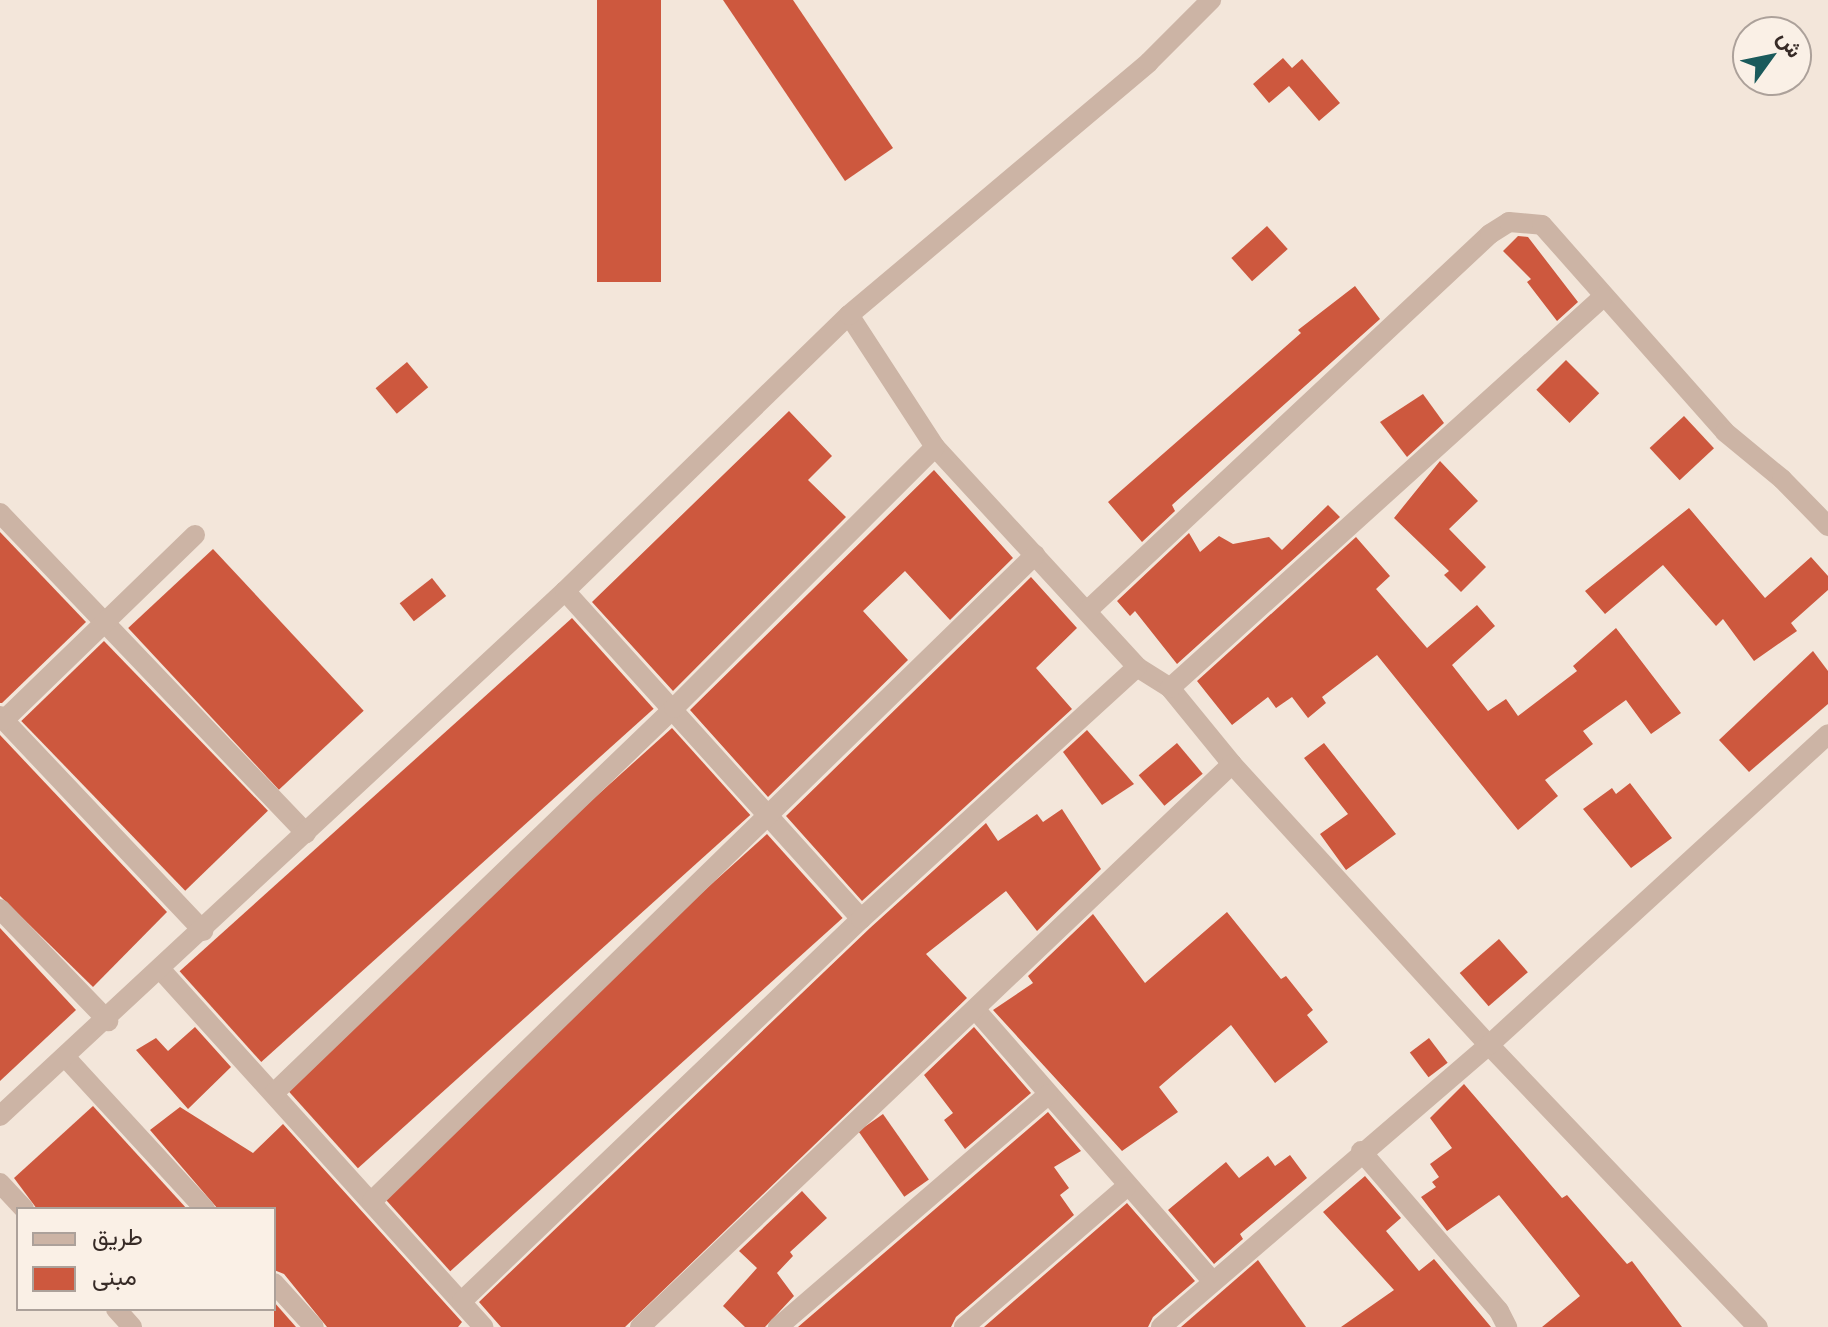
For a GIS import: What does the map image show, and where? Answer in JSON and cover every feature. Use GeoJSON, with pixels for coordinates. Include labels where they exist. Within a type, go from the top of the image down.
{"type":"FeatureCollection","features":[{"type":"Feature","properties":{"kind":"street"},"geometry":{"type":"LineString","coordinates":[[0,1116],[108,1021],[565,591],[849,315],[1149,62],[1211,0]]}},
{"type":"Feature","properties":{"kind":"street"},"geometry":{"type":"LineString","coordinates":[[1087,611],[1509,222],[1542,225],[1725,432],[1782,479],[1828,526]]}},
{"type":"Feature","properties":{"kind":"street"},"geometry":{"type":"LineString","coordinates":[[1170,688],[1603,297]]}},
{"type":"Feature","properties":{"kind":"street"},"geometry":{"type":"LineString","coordinates":[[849,315],[935,447],[1137,667],[1170,688],[1232,764],[1489,1045],[1758,1327]]}},
{"type":"Feature","properties":{"kind":"street"},"geometry":{"type":"LineString","coordinates":[[274,1093],[674,708],[935,447]]}},
{"type":"Feature","properties":{"kind":"street"},"geometry":{"type":"LineString","coordinates":[[0,513],[306,833]]}},
{"type":"Feature","properties":{"kind":"street"},"geometry":{"type":"LineString","coordinates":[[195,535],[107,626],[2,718],[203,931]]}},
{"type":"Feature","properties":{"kind":"street"},"geometry":{"type":"LineString","coordinates":[[372,1201],[768,811],[1035,555]]}},
{"type":"Feature","properties":{"kind":"street"},"geometry":{"type":"LineString","coordinates":[[565,591],[768,811],[861,919]]}},
{"type":"Feature","properties":{"kind":"street"},"geometry":{"type":"LineString","coordinates":[[462,1301],[861,919],[1137,667]]}},
{"type":"Feature","properties":{"kind":"street"},"geometry":{"type":"LineString","coordinates":[[1164,1326],[1361,1151],[1489,1045],[1828,734]]}},
{"type":"Feature","properties":{"kind":"street"},"geometry":{"type":"LineString","coordinates":[[640,1327],[1232,764]]}},
{"type":"Feature","properties":{"kind":"street"},"geometry":{"type":"LineString","coordinates":[[0,909],[108,1021]]}},
{"type":"Feature","properties":{"kind":"street"},"geometry":{"type":"LineString","coordinates":[[161,970],[484,1327]]}},
{"type":"Feature","properties":{"kind":"street"},"geometry":{"type":"LineString","coordinates":[[975,1009],[1126,1187],[1213,1282]]}},
{"type":"Feature","properties":{"kind":"street"},"geometry":{"type":"LineString","coordinates":[[67,1059],[203,1207]]}},
{"type":"Feature","properties":{"kind":"street"},"geometry":{"type":"LineString","coordinates":[[778,1327],[1048,1095]]}},
{"type":"Feature","properties":{"kind":"street"},"geometry":{"type":"LineString","coordinates":[[1361,1151],[1499,1311],[1507,1327]]}},
{"type":"Feature","properties":{"kind":"street"},"geometry":{"type":"LineString","coordinates":[[0,1183],[22,1207]]}},
{"type":"Feature","properties":{"kind":"street"},"geometry":{"type":"LineString","coordinates":[[964,1327],[1126,1187]]}},
{"type":"Feature","properties":{"kind":"street"},"geometry":{"type":"LineString","coordinates":[[276,1285],[314,1327]]}},
{"type":"Feature","properties":{"kind":"street"},"geometry":{"type":"LineString","coordinates":[[118,1311],[132,1327]]}},
{"type":"Feature","properties":{"kind":"building"},"geometry":{"type":"Polygon","coordinates":[[[597,0],[661,0],[661,282],[597,282],[597,0]]]}},
{"type":"Feature","properties":{"kind":"building"},"geometry":{"type":"Polygon","coordinates":[[[723,0],[793,0],[893,148],[845,181],[723,0]]]}},
{"type":"Feature","properties":{"kind":"building"},"geometry":{"type":"Polygon","coordinates":[[[1283,58],[1292,68],[1302,59],[1340,103],[1319,121],[1289,86],[1269,103],[1253,84],[1283,58]]]}},
{"type":"Feature","properties":{"kind":"building"},"geometry":{"type":"Polygon","coordinates":[[[1267,226],[1288,249],[1252,281],[1231,258],[1267,226]]]}},
{"type":"Feature","properties":{"kind":"building"},"geometry":{"type":"Polygon","coordinates":[[[1518,236],[1528,237],[1578,302],[1557,321],[1527,282],[1531,279],[1503,251],[1518,236]]]}},
{"type":"Feature","properties":{"kind":"building"},"geometry":{"type":"Polygon","coordinates":[[[1355,286],[1380,319],[1172,505],[1175,511],[1142,542],[1108,502],[1301,333],[1298,330],[1355,286]]]}},
{"type":"Feature","properties":{"kind":"building"},"geometry":{"type":"Polygon","coordinates":[[[1566,360],[1599,393],[1570,423],[1536,390],[1566,360]]]}},
{"type":"Feature","properties":{"kind":"building"},"geometry":{"type":"Polygon","coordinates":[[[407,362],[428,387],[397,414],[376,388],[407,362]]]}},
{"type":"Feature","properties":{"kind":"building"},"geometry":{"type":"Polygon","coordinates":[[[1423,394],[1444,423],[1407,457],[1380,422],[1423,394]]]}},
{"type":"Feature","properties":{"kind":"building"},"geometry":{"type":"Polygon","coordinates":[[[789,411],[832,456],[808,480],[846,517],[673,691],[592,602],[789,411]]]}},
{"type":"Feature","properties":{"kind":"building"},"geometry":{"type":"Polygon","coordinates":[[[1684,416],[1714,448],[1680,480],[1650,448],[1684,416]]]}},
{"type":"Feature","properties":{"kind":"building"},"geometry":{"type":"Polygon","coordinates":[[[1440,461],[1478,501],[1449,529],[1486,567],[1461,592],[1444,575],[1449,571],[1394,518],[1440,461]]]}},
{"type":"Feature","properties":{"kind":"building"},"geometry":{"type":"Polygon","coordinates":[[[934,470],[1013,558],[950,620],[905,571],[863,611],[908,660],[768,797],[690,710],[934,470]]]}},
{"type":"Feature","properties":{"kind":"building"},"geometry":{"type":"Polygon","coordinates":[[[1328,505],[1340,517],[1177,664],[1135,611],[1130,616],[1117,601],[1189,533],[1200,552],[1219,536],[1233,544],[1269,537],[1282,550],[1328,505]]]}},
{"type":"Feature","properties":{"kind":"building"},"geometry":{"type":"Polygon","coordinates":[[[1689,508],[1765,598],[1811,557],[1828,576],[1828,590],[1791,623],[1797,631],[1754,661],[1723,619],[1716,626],[1663,565],[1605,614],[1585,591],[1689,508]]]}},
{"type":"Feature","properties":{"kind":"building"},"geometry":{"type":"Polygon","coordinates":[[[0,532],[86,622],[2,703],[0,703],[0,532]]]}},
{"type":"Feature","properties":{"kind":"building"},"geometry":{"type":"Polygon","coordinates":[[[1356,537],[1390,576],[1376,589],[1427,648],[1477,605],[1495,626],[1452,665],[1488,711],[1506,699],[1518,716],[1577,671],[1573,666],[1616,628],[1681,713],[1651,734],[1626,700],[1583,731],[1593,744],[1545,780],[1558,796],[1518,830],[1377,655],[1322,697],[1326,703],[1308,718],[1292,697],[1276,708],[1268,697],[1232,725],[1197,681],[1356,537]]]}},
{"type":"Feature","properties":{"kind":"building"},"geometry":{"type":"Polygon","coordinates":[[[213,549],[364,711],[279,790],[128,628],[213,549]]]}},
{"type":"Feature","properties":{"kind":"building"},"geometry":{"type":"Polygon","coordinates":[[[1031,577],[1077,628],[1036,668],[1072,709],[862,901],[786,816],[1031,577]]]}},
{"type":"Feature","properties":{"kind":"building"},"geometry":{"type":"Polygon","coordinates":[[[432,578],[446,596],[414,621],[400,603],[432,578]]]}},
{"type":"Feature","properties":{"kind":"building"},"geometry":{"type":"Polygon","coordinates":[[[572,618],[654,709],[261,1062],[180,971],[572,618]]]}},
{"type":"Feature","properties":{"kind":"building"},"geometry":{"type":"Polygon","coordinates":[[[104,641],[268,811],[185,891],[21,721],[104,641]]]}},
{"type":"Feature","properties":{"kind":"building"},"geometry":{"type":"Polygon","coordinates":[[[1813,651],[1828,671],[1828,704],[1749,772],[1719,740],[1813,651]]]}},
{"type":"Feature","properties":{"kind":"building"},"geometry":{"type":"Polygon","coordinates":[[[672,728],[750,815],[358,1168],[280,1081],[672,728]]]}},
{"type":"Feature","properties":{"kind":"building"},"geometry":{"type":"Polygon","coordinates":[[[1087,730],[1134,784],[1102,805],[1063,752],[1087,730]]]}},
{"type":"Feature","properties":{"kind":"building"},"geometry":{"type":"Polygon","coordinates":[[[0,735],[167,912],[93,987],[0,896],[0,735]]]}},
{"type":"Feature","properties":{"kind":"building"},"geometry":{"type":"Polygon","coordinates":[[[1177,743],[1203,774],[1164,806],[1139,775],[1177,743]]]}},
{"type":"Feature","properties":{"kind":"building"},"geometry":{"type":"Polygon","coordinates":[[[1324,743],[1396,834],[1346,870],[1320,834],[1348,814],[1304,758],[1324,743]]]}},
{"type":"Feature","properties":{"kind":"building"},"geometry":{"type":"Polygon","coordinates":[[[1630,783],[1672,838],[1631,868],[1583,809],[1612,788],[1616,794],[1630,783]]]}},
{"type":"Feature","properties":{"kind":"building"},"geometry":{"type":"Polygon","coordinates":[[[1062,809],[1101,869],[1037,931],[1006,891],[926,954],[967,998],[625,1327],[501,1327],[479,1302],[870,928],[986,823],[998,841],[1037,814],[1043,822],[1062,809]]]}},
{"type":"Feature","properties":{"kind":"building"},"geometry":{"type":"Polygon","coordinates":[[[767,834],[843,918],[450,1271],[375,1187],[767,834]]]}},
{"type":"Feature","properties":{"kind":"building"},"geometry":{"type":"Polygon","coordinates":[[[1227,912],[1281,979],[1286,976],[1313,1010],[1307,1015],[1328,1042],[1275,1083],[1231,1025],[1159,1087],[1178,1112],[1122,1151],[993,1010],[1033,983],[1028,976],[1093,914],[1145,983],[1227,912]]]}},
{"type":"Feature","properties":{"kind":"building"},"geometry":{"type":"Polygon","coordinates":[[[0,928],[76,1010],[0,1081],[0,928]]]}},
{"type":"Feature","properties":{"kind":"building"},"geometry":{"type":"Polygon","coordinates":[[[1499,939],[1528,972],[1489,1006],[1460,973],[1499,939]]]}},
{"type":"Feature","properties":{"kind":"building"},"geometry":{"type":"Polygon","coordinates":[[[195,1027],[231,1067],[188,1109],[136,1050],[156,1038],[168,1051],[195,1027]]]}},
{"type":"Feature","properties":{"kind":"building"},"geometry":{"type":"Polygon","coordinates":[[[974,1027],[1031,1093],[965,1149],[944,1120],[953,1113],[924,1075],[974,1027]]]}},
{"type":"Feature","properties":{"kind":"building"},"geometry":{"type":"Polygon","coordinates":[[[1429,1038],[1448,1063],[1428,1077],[1410,1052],[1429,1038]]]}},
{"type":"Feature","properties":{"kind":"building"},"geometry":{"type":"Polygon","coordinates":[[[1464,1084],[1562,1198],[1567,1195],[1627,1264],[1632,1261],[1682,1327],[1542,1327],[1580,1296],[1499,1195],[1447,1231],[1421,1197],[1436,1187],[1432,1182],[1439,1177],[1430,1164],[1452,1148],[1430,1118],[1464,1084]]]}},
{"type":"Feature","properties":{"kind":"building"},"geometry":{"type":"Polygon","coordinates":[[[93,1106],[185,1207],[36,1207],[14,1178],[93,1106]]]}},
{"type":"Feature","properties":{"kind":"building"},"geometry":{"type":"Polygon","coordinates":[[[180,1107],[253,1153],[283,1124],[462,1322],[458,1327],[327,1327],[284,1274],[276,1271],[276,1207],[216,1207],[150,1130],[180,1107]]]}},
{"type":"Feature","properties":{"kind":"building"},"geometry":{"type":"Polygon","coordinates":[[[1048,1112],[1081,1151],[1054,1167],[1069,1188],[1060,1195],[1074,1215],[956,1317],[951,1327],[798,1327],[1048,1112]]]}},
{"type":"Feature","properties":{"kind":"building"},"geometry":{"type":"Polygon","coordinates":[[[883,1114],[929,1180],[904,1197],[858,1131],[883,1114]]]}},
{"type":"Feature","properties":{"kind":"building"},"geometry":{"type":"Polygon","coordinates":[[[1290,1155],[1307,1178],[1240,1234],[1243,1239],[1214,1264],[1168,1210],[1226,1162],[1239,1178],[1268,1156],[1275,1166],[1290,1155]]]}},
{"type":"Feature","properties":{"kind":"building"},"geometry":{"type":"Polygon","coordinates":[[[1365,1176],[1401,1218],[1386,1231],[1419,1271],[1434,1259],[1491,1327],[1341,1327],[1394,1290],[1323,1212],[1365,1176]]]}},
{"type":"Feature","properties":{"kind":"building"},"geometry":{"type":"Polygon","coordinates":[[[802,1191],[827,1218],[790,1252],[793,1256],[777,1273],[794,1296],[765,1327],[745,1327],[723,1306],[757,1268],[739,1251],[802,1191]]]}},
{"type":"Feature","properties":{"kind":"building"},"geometry":{"type":"Polygon","coordinates":[[[1127,1203],[1195,1281],[1153,1317],[1148,1327],[984,1327],[1127,1203]]]}},
{"type":"Feature","properties":{"kind":"building"},"geometry":{"type":"Polygon","coordinates":[[[1258,1260],[1306,1327],[1181,1327],[1258,1260]]]}},
{"type":"Feature","properties":{"kind":"building"},"geometry":{"type":"Polygon","coordinates":[[[276,1304],[296,1327],[274,1327],[274,1311],[276,1304]]]}}]}
